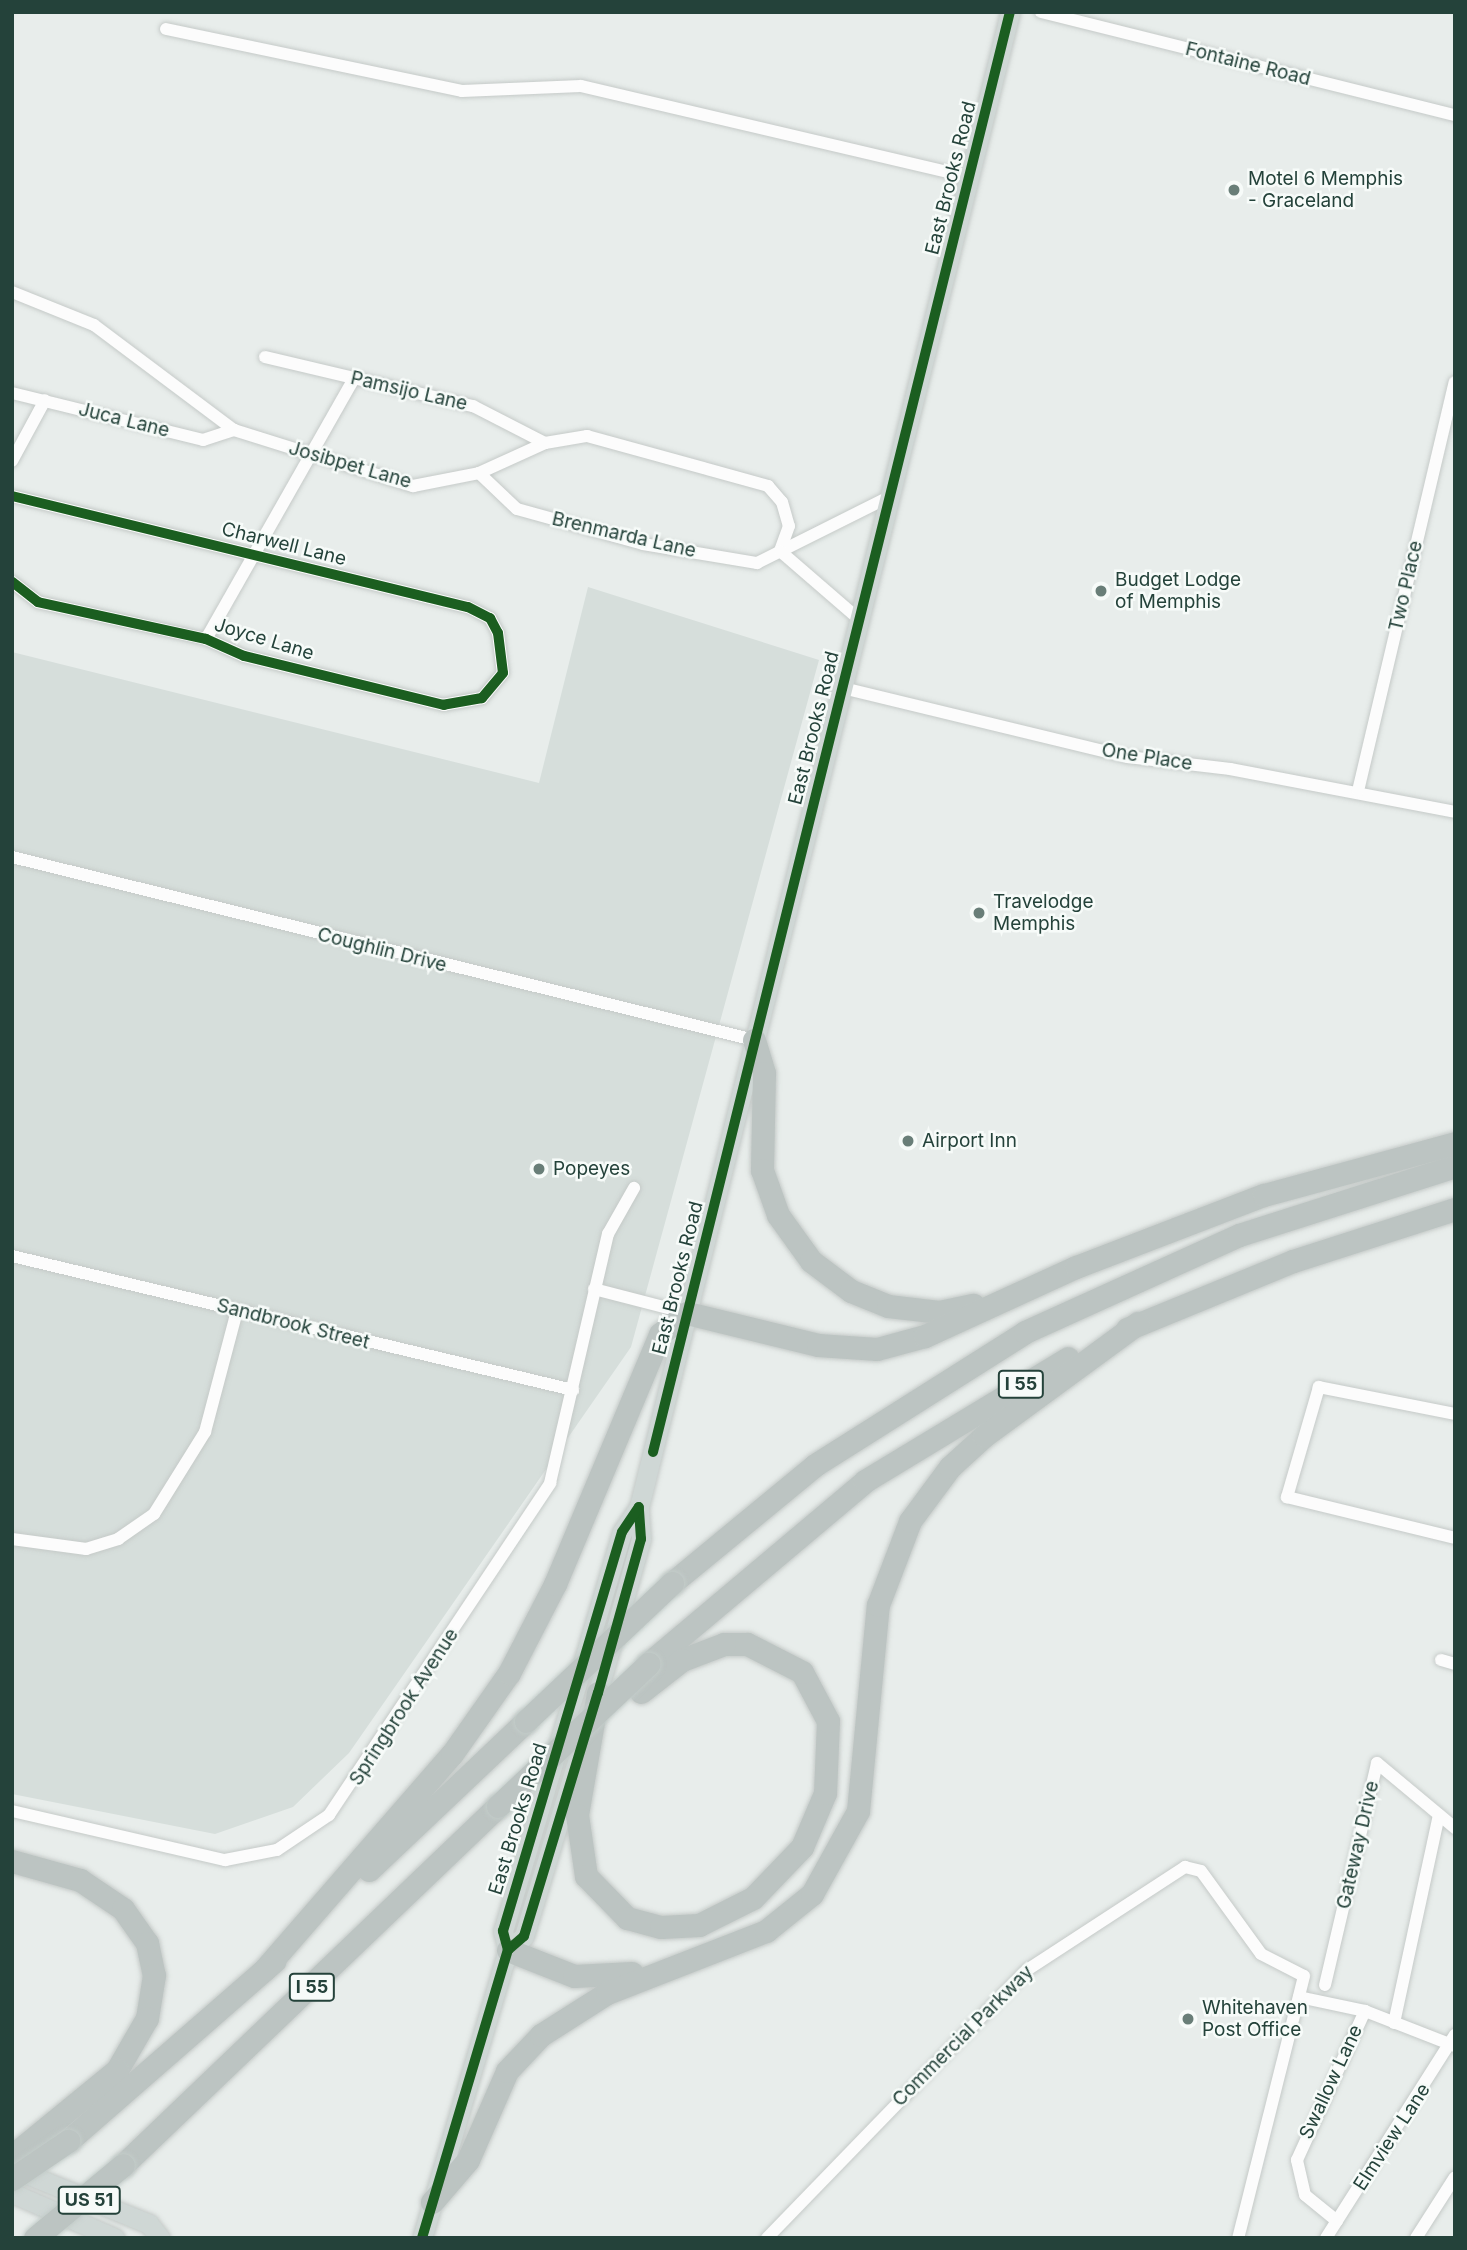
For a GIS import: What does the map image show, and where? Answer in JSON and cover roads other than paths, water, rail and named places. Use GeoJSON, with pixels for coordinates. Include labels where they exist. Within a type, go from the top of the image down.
{"type":"FeatureCollection","features":[{"type":"Feature","properties":{"kind":"highway"},"geometry":{"type":"LineString","coordinates":[[754,1040],[764,1073],[762,1170],[778,1215],[811,1261],[851,1291],[911,1310],[963,1308],[1016,1292],[1265,1195],[1455,1143]]}},
{"type":"Feature","properties":{"kind":"highway","name":"I 55"},"geometry":{"type":"LineString","coordinates":[[12,2179],[68,2141],[264,1970],[672,1583],[815,1465],[1025,1332],[1239,1235],[1455,1166]]}},
{"type":"Feature","properties":{"kind":"highway","name":"I 55"},"geometry":{"type":"LineString","coordinates":[[35,2238],[123,2165],[648,1664],[865,1481],[997,1397],[1138,1323],[1293,1261],[1455,1209]]}},
{"type":"Feature","properties":{"kind":"highway"},"geometry":{"type":"LineString","coordinates":[[264,1970],[452,1754],[509,1673],[555,1584],[660,1335],[687,1313],[818,1345],[877,1349],[925,1336],[1016,1292]]}},
{"type":"Feature","properties":{"kind":"highway"},"geometry":{"type":"LineString","coordinates":[[432,2202],[468,2160],[507,2071],[541,2035],[607,1993],[733,1947],[791,1913],[841,1851],[864,1783],[878,1605],[895,1549],[927,1495],[984,1436],[1138,1323]]}},
{"type":"Feature","properties":{"kind":"highway"},"geometry":{"type":"LineString","coordinates":[[577,1733],[615,1716],[682,1660],[724,1644],[747,1644],[802,1672],[828,1721],[825,1793],[802,1847],[753,1898],[699,1925],[661,1927],[627,1918],[586,1875],[577,1815],[598,1693]]}},
{"type":"Feature","properties":{"kind":"highway"},"geometry":{"type":"LineString","coordinates":[[12,1861],[68,1875],[123,1909],[147,1943],[154,1975],[136,2043],[91,2095],[12,2156]]}},
{"type":"Feature","properties":{"kind":"highway"},"geometry":{"type":"LineString","coordinates":[[508,1950],[547,1969],[592,1978],[689,1962]]}},
{"type":"Feature","properties":{"kind":"main road","name":"East Brooks Road"},"geometry":{"type":"LineString","coordinates":[[508,1950],[524,1936],[598,1693],[641,1539],[639,1507],[1010,12]]}},
{"type":"Feature","properties":{"kind":"main road","name":"East Brooks Road"},"geometry":{"type":"LineString","coordinates":[[422,2238],[508,1950],[503,1931],[622,1532],[639,1507]]}},
{"type":"Feature","properties":{"kind":"main road","name":"US 51"},"geometry":{"type":"LineString","coordinates":[[12,2168],[149,2224],[160,2238]]}},
{"type":"Feature","properties":{"kind":"main road","name":"US 51"},"geometry":{"type":"LineString","coordinates":[[12,2193],[116,2238]]}},
{"type":"Feature","properties":{"kind":"main road"},"geometry":{"type":"LineString","coordinates":[[32,2202],[85,2238]]}},
{"type":"Feature","properties":{"kind":"street","name":"Fontaine Road"},"geometry":{"type":"LineString","coordinates":[[1041,12],[1455,115]]}},
{"type":"Feature","properties":{"kind":"street"},"geometry":{"type":"LineString","coordinates":[[166,29],[462,91],[581,86],[969,177]]}},
{"type":"Feature","properties":{"kind":"street","name":"Josibpet Lane"},"geometry":{"type":"LineString","coordinates":[[12,292],[94,325],[234,430],[413,486],[479,473],[545,443],[587,436],[768,486],[782,502],[789,526],[780,551]]}},
{"type":"Feature","properties":{"kind":"street","name":"Pamsijo Lane"},"geometry":{"type":"LineString","coordinates":[[265,357],[473,406],[545,443]]}},
{"type":"Feature","properties":{"kind":"street"},"geometry":{"type":"LineString","coordinates":[[206,639],[314,455],[354,378]]}},
{"type":"Feature","properties":{"kind":"street","name":"Two Place"},"geometry":{"type":"LineString","coordinates":[[1358,791],[1455,382]]}},
{"type":"Feature","properties":{"kind":"street","name":"Juca Lane"},"geometry":{"type":"LineString","coordinates":[[12,393],[203,440],[234,430]]}},
{"type":"Feature","properties":{"kind":"street"},"geometry":{"type":"LineString","coordinates":[[12,461],[45,400]]}},
{"type":"Feature","properties":{"kind":"street","name":"Brenmarda Lane"},"geometry":{"type":"LineString","coordinates":[[479,473],[517,509],[643,544],[757,563],[780,551]]}},
{"type":"Feature","properties":{"kind":"street","name":"Charwell Lane"},"geometry":{"type":"LineString","coordinates":[[12,496],[468,607],[490,618],[498,633],[503,673]]}},
{"type":"Feature","properties":{"kind":"street"},"geometry":{"type":"LineString","coordinates":[[859,620],[780,551],[891,496]]}},
{"type":"Feature","properties":{"kind":"street","name":"Joyce Lane"},"geometry":{"type":"LineString","coordinates":[[12,582],[38,602],[206,639],[244,656],[443,705],[482,698],[503,673]]}},
{"type":"Feature","properties":{"kind":"street","name":"One Place"},"geometry":{"type":"LineString","coordinates":[[843,688],[1128,757],[1358,791],[1455,812]]}},
{"type":"Feature","properties":{"kind":"street","name":"Coughlin Drive"},"geometry":{"type":"LineString","coordinates":[[12,857],[754,1040]]}},
{"type":"Feature","properties":{"kind":"street","name":"Springbrook Avenue"},"geometry":{"type":"LineString","coordinates":[[12,1811],[210,1859],[263,1856],[317,1826],[351,1789],[540,1502],[559,1458],[594,1289],[613,1222],[634,1188]]}},
{"type":"Feature","properties":{"kind":"street","name":"Sandbrook Street"},"geometry":{"type":"LineString","coordinates":[[12,1256],[573,1390]]}},
{"type":"Feature","properties":{"kind":"street"},"geometry":{"type":"LineString","coordinates":[[594,1289],[687,1313]]}},
{"type":"Feature","properties":{"kind":"street"},"geometry":{"type":"LineString","coordinates":[[12,1539],[86,1549],[118,1539],[154,1514],[205,1432],[237,1311]]}},
{"type":"Feature","properties":{"kind":"street"},"geometry":{"type":"LineString","coordinates":[[1455,1414],[1319,1387],[1287,1497],[1455,1538]]}},
{"type":"Feature","properties":{"kind":"street"},"geometry":{"type":"LineString","coordinates":[[1441,1660],[1455,1664]]}},
{"type":"Feature","properties":{"kind":"street","name":"Gateway Drive"},"geometry":{"type":"LineString","coordinates":[[1325,1985],[1377,1763],[1455,1829]]}},
{"type":"Feature","properties":{"kind":"street","name":"Swallow Lane"},"geometry":{"type":"LineString","coordinates":[[1394,2022],[1439,1815]]}},
{"type":"Feature","properties":{"kind":"street","name":"Commercial Parkway"},"geometry":{"type":"LineString","coordinates":[[767,2238],[1015,1980],[1180,1869],[1201,1871],[1250,1942],[1268,1960],[1304,1976],[1299,1997]]}},
{"type":"Feature","properties":{"kind":"street"},"geometry":{"type":"LineString","coordinates":[[1238,2238],[1299,1997],[1365,2011],[1454,2042]]}},
{"type":"Feature","properties":{"kind":"street","name":"Swallow Lane"},"geometry":{"type":"LineString","coordinates":[[1337,2221],[1305,2195],[1297,2160],[1365,2011]]}},
{"type":"Feature","properties":{"kind":"street","name":"Elmview Lane"},"geometry":{"type":"LineString","coordinates":[[1326,2238],[1454,2042]]}},
{"type":"Feature","properties":{"kind":"street"},"geometry":{"type":"LineString","coordinates":[[1416,2238],[1455,2176]]}},
{"type":"Feature","properties":{"kind":"place","name":"Motel 6 Memphis - Graceland"},"geometry":{"type":"Point","coordinates":[1234,190]}},
{"type":"Feature","properties":{"kind":"place","name":"Budget Lodge of Memphis"},"geometry":{"type":"Point","coordinates":[1101,591]}},
{"type":"Feature","properties":{"kind":"place","name":"Travelodge Memphis"},"geometry":{"type":"Point","coordinates":[979,913]}},
{"type":"Feature","properties":{"kind":"place","name":"Airport Inn"},"geometry":{"type":"Point","coordinates":[908,1141]}},
{"type":"Feature","properties":{"kind":"place","name":"Popeyes"},"geometry":{"type":"Point","coordinates":[539,1169]}},
{"type":"Feature","properties":{"kind":"place","name":"Whitehaven Post Office"},"geometry":{"type":"Point","coordinates":[1188,2019]}}]}
